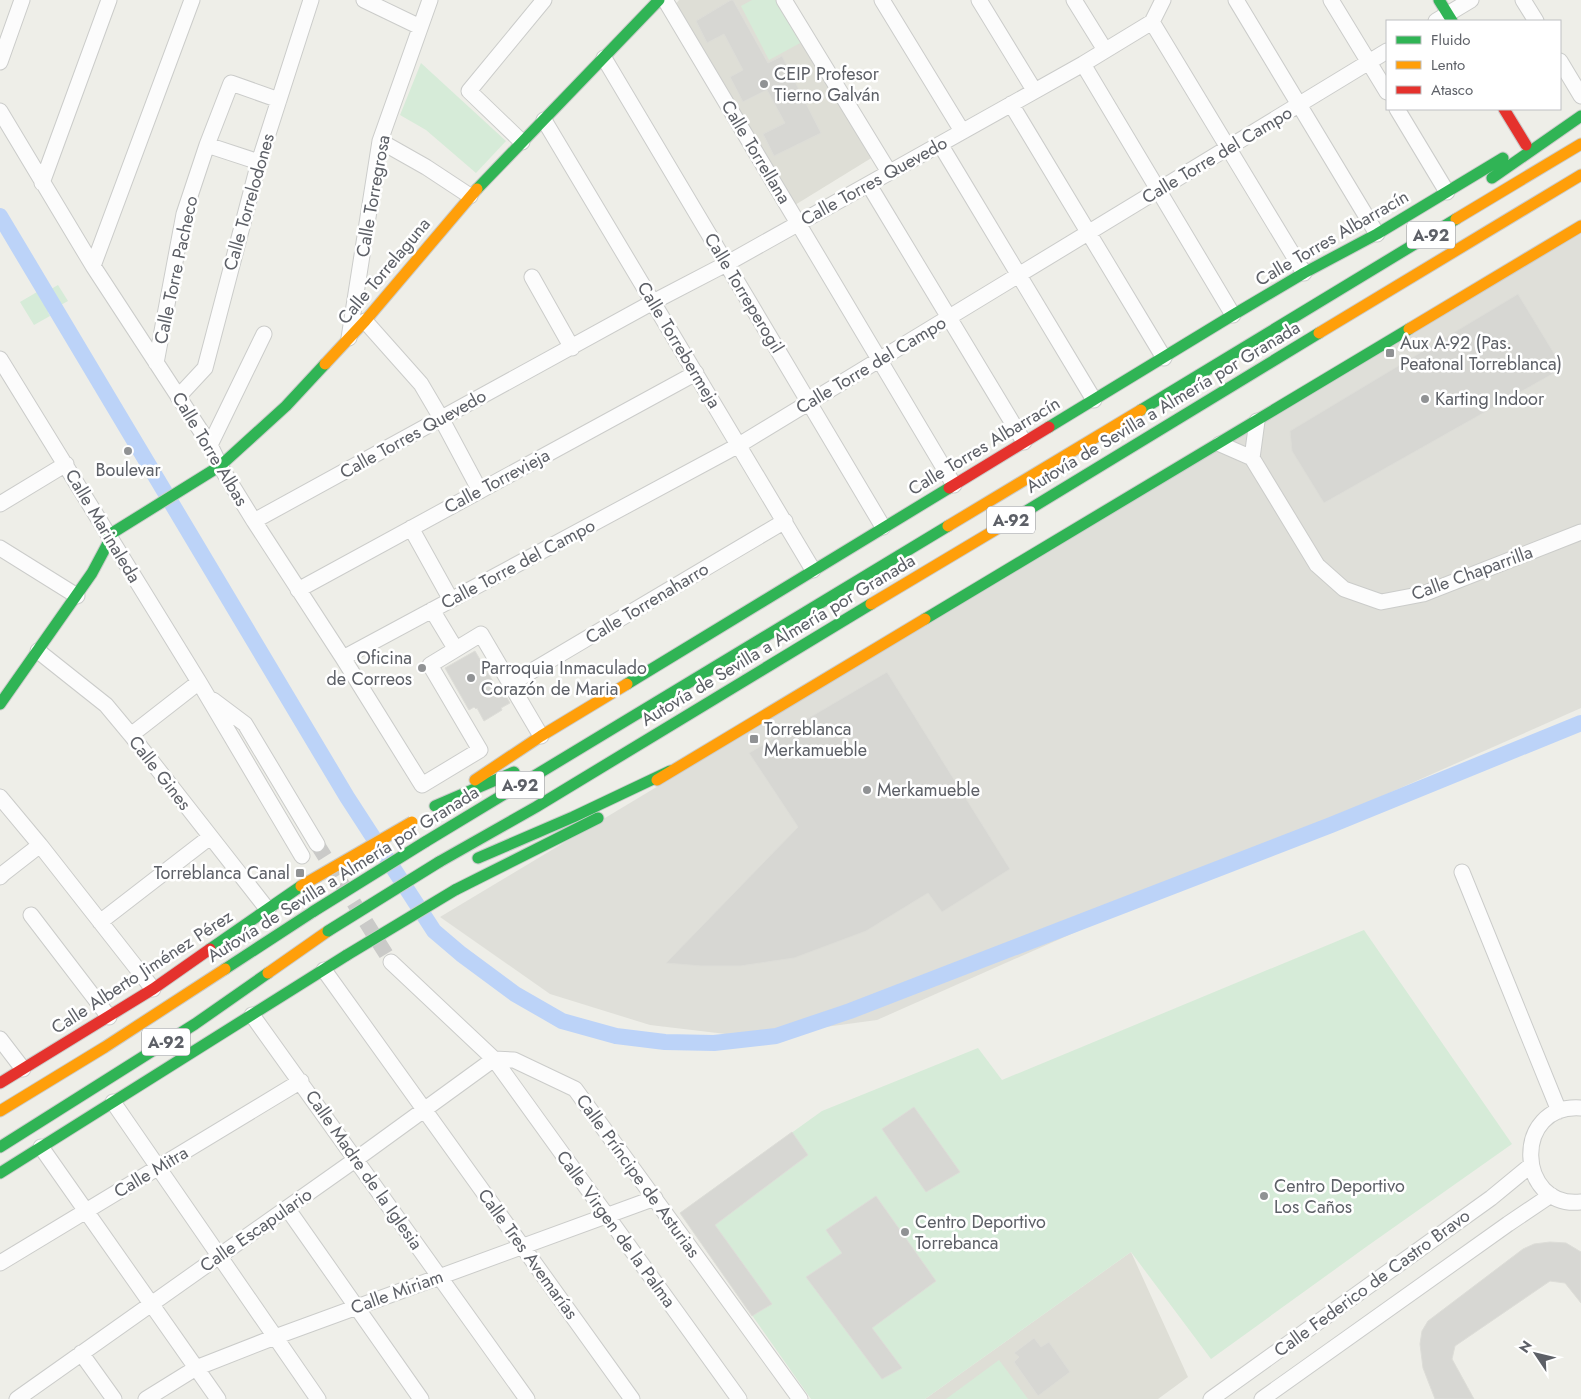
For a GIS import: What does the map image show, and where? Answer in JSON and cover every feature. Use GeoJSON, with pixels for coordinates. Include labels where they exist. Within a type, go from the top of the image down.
{"type":"FeatureCollection","features":[{"type":"Feature","properties":{"kind":"main road","name":"Calle Torrelaguna"},"geometry":{"type":"LineString","coordinates":[[109,535],[220,466],[286,406],[365,321],[470,196],[659,0]]}},
{"type":"Feature","properties":{"kind":"main road"},"geometry":{"type":"LineString","coordinates":[[1439,0],[1445,19]]}},
{"type":"Feature","properties":{"kind":"main road"},"geometry":{"type":"LineString","coordinates":[[1505,110],[1526,145]]}},
{"type":"Feature","properties":{"kind":"main road","name":"Calle Torres Albarracín"},"geometry":{"type":"LineString","coordinates":[[423,814],[541,736],[883,527],[1233,315],[1304,273],[1377,234],[1581,111]]}},
{"type":"Feature","properties":{"kind":"main road"},"geometry":{"type":"LineString","coordinates":[[1486,184],[1581,116]]}},
{"type":"Feature","properties":{"kind":"main road","name":"Autovía de Sevilla a Almería por Granada"},"geometry":{"type":"LineString","coordinates":[[0,1111],[105,1047],[314,911],[425,842],[1581,144]]}},
{"type":"Feature","properties":{"kind":"main road","name":"Autovía de Sevilla a Almería por Granada"},"geometry":{"type":"LineString","coordinates":[[0,1147],[195,1024],[328,931],[439,862],[536,807],[1581,175]]}},
{"type":"Feature","properties":{"kind":"main road"},"geometry":{"type":"LineString","coordinates":[[1392,258],[1462,202]]}},
{"type":"Feature","properties":{"kind":"main road"},"geometry":{"type":"LineString","coordinates":[[0,1173],[252,1014],[455,890],[590,823],[670,771],[1220,444],[1581,226]]}},
{"type":"Feature","properties":{"kind":"main road"},"geometry":{"type":"LineString","coordinates":[[0,704],[5,685],[38,651],[92,573],[108,543],[109,535]]}},
{"type":"Feature","properties":{"kind":"main road"},"geometry":{"type":"LineString","coordinates":[[423,814],[614,728]]}},
{"type":"Feature","properties":{"kind":"main road"},"geometry":{"type":"LineString","coordinates":[[439,862],[475,860],[573,817],[670,771]]}},
{"type":"Feature","properties":{"kind":"main road","name":"Calle Alberto Jiménez Pérez"},"geometry":{"type":"LineString","coordinates":[[0,1083],[153,989],[301,886],[423,814]]}},
{"type":"Feature","properties":{"kind":"street"},"geometry":{"type":"LineString","coordinates":[[0,62],[22,0]]}},
{"type":"Feature","properties":{"kind":"street"},"geometry":{"type":"LineString","coordinates":[[42,183],[109,0]]}},
{"type":"Feature","properties":{"kind":"street"},"geometry":{"type":"LineString","coordinates":[[93,266],[192,0]]}},
{"type":"Feature","properties":{"kind":"street","name":"Calle Torrelodones"},"geometry":{"type":"LineString","coordinates":[[178,397],[205,368],[259,162],[311,0]]}},
{"type":"Feature","properties":{"kind":"street"},"geometry":{"type":"LineString","coordinates":[[364,0],[420,27]]}},
{"type":"Feature","properties":{"kind":"street","name":"Calle Torregrosa"},"geometry":{"type":"LineString","coordinates":[[349,339],[380,141],[430,0]]}},
{"type":"Feature","properties":{"kind":"street"},"geometry":{"type":"LineString","coordinates":[[522,142],[469,91],[544,0]]}},
{"type":"Feature","properties":{"kind":"street","name":"Calle Torrellana"},"geometry":{"type":"LineString","coordinates":[[665,0],[954,485]]}},
{"type":"Feature","properties":{"kind":"street"},"geometry":{"type":"LineString","coordinates":[[784,0],[889,172]]}},
{"type":"Feature","properties":{"kind":"street"},"geometry":{"type":"LineString","coordinates":[[882,0],[962,132]]}},
{"type":"Feature","properties":{"kind":"street"},"geometry":{"type":"LineString","coordinates":[[979,0],[1034,90]]}},
{"type":"Feature","properties":{"kind":"street"},"geometry":{"type":"LineString","coordinates":[[1074,0],[1105,50]]}},
{"type":"Feature","properties":{"kind":"street"},"geometry":{"type":"LineString","coordinates":[[1162,0],[1152,22],[1304,273]]}},
{"type":"Feature","properties":{"kind":"street"},"geometry":{"type":"LineString","coordinates":[[1236,0],[1377,234]]}},
{"type":"Feature","properties":{"kind":"street"},"geometry":{"type":"LineString","coordinates":[[1332,0],[1386,90]]}},
{"type":"Feature","properties":{"kind":"street"},"geometry":{"type":"LineString","coordinates":[[1445,19],[1471,0]]}},
{"type":"Feature","properties":{"kind":"street"},"geometry":{"type":"LineString","coordinates":[[1523,0],[1535,20]]}},
{"type":"Feature","properties":{"kind":"street","name":"Calle Torres Quevedo"},"geometry":{"type":"LineString","coordinates":[[254,521],[869,185],[1083,64],[1152,22]]}},
{"type":"Feature","properties":{"kind":"street","name":"Calle Torre del Campo"},"geometry":{"type":"LineString","coordinates":[[343,658],[739,445],[1386,52]]}},
{"type":"Feature","properties":{"kind":"street","name":"Calle Torreperogil"},"geometry":{"type":"LineString","coordinates":[[604,58],[883,527]]}},
{"type":"Feature","properties":{"kind":"street"},"geometry":{"type":"LineString","coordinates":[[1561,63],[1581,96]]}},
{"type":"Feature","properties":{"kind":"street"},"geometry":{"type":"LineString","coordinates":[[1083,64],[1233,315]]}},
{"type":"Feature","properties":{"kind":"street","name":"Calle Torre Pacheco"},"geometry":{"type":"LineString","coordinates":[[156,363],[184,214],[207,145],[231,83],[279,100]]}},
{"type":"Feature","properties":{"kind":"street"},"geometry":{"type":"LineString","coordinates":[[1011,104],[1164,358]]}},
{"type":"Feature","properties":{"kind":"street"},"geometry":{"type":"LineString","coordinates":[[1398,110],[1447,192]]}},
{"type":"Feature","properties":{"kind":"street","name":"Calle Torre Albas"},"geometry":{"type":"LineString","coordinates":[[0,111],[93,266],[210,445],[220,466],[254,521],[343,658],[422,786],[480,750],[430,664],[455,648]]}},
{"type":"Feature","properties":{"kind":"street","name":"Calle Torrebermeja"},"geometry":{"type":"LineString","coordinates":[[544,120],[813,570]]}},
{"type":"Feature","properties":{"kind":"street"},"geometry":{"type":"LineString","coordinates":[[380,141],[426,167],[470,196]]}},
{"type":"Feature","properties":{"kind":"street"},"geometry":{"type":"LineString","coordinates":[[940,144],[1094,400]]}},
{"type":"Feature","properties":{"kind":"street"},"geometry":{"type":"LineString","coordinates":[[207,145],[259,162]]}},
{"type":"Feature","properties":{"kind":"street"},"geometry":{"type":"LineString","coordinates":[[869,185],[1024,442]]}},
{"type":"Feature","properties":{"kind":"street"},"geometry":{"type":"LineString","coordinates":[[532,278],[572,348]]}},
{"type":"Feature","properties":{"kind":"street"},"geometry":{"type":"LineString","coordinates":[[365,321],[421,384],[442,418],[480,491]]}},
{"type":"Feature","properties":{"kind":"street"},"geometry":{"type":"LineString","coordinates":[[210,445],[264,334]]}},
{"type":"Feature","properties":{"kind":"street","name":"Calle Marinaleda"},"geometry":{"type":"LineString","coordinates":[[0,359],[66,464],[302,856]]}},
{"type":"Feature","properties":{"kind":"street","name":"Calle Torrevieja"},"geometry":{"type":"LineString","coordinates":[[298,590],[696,373]]}},
{"type":"Feature","properties":{"kind":"street"},"geometry":{"type":"LineString","coordinates":[[1220,444],[1252,458],[1257,421]]}},
{"type":"Feature","properties":{"kind":"street","name":"Calle Chaparrilla"},"geometry":{"type":"LineString","coordinates":[[1252,458],[1317,565],[1344,589],[1381,602],[1423,594],[1581,532]]}},
{"type":"Feature","properties":{"kind":"street"},"geometry":{"type":"LineString","coordinates":[[0,504],[66,464]]}},
{"type":"Feature","properties":{"kind":"street","name":"Calle Torrenaharro"},"geometry":{"type":"LineString","coordinates":[[510,684],[785,522]]}},
{"type":"Feature","properties":{"kind":"street"},"geometry":{"type":"LineString","coordinates":[[410,528],[451,600]]}},
{"type":"Feature","properties":{"kind":"street"},"geometry":{"type":"LineString","coordinates":[[0,548],[77,596]]}},
{"type":"Feature","properties":{"kind":"street"},"geometry":{"type":"LineString","coordinates":[[432,610],[455,648],[480,634],[541,736]]}},
{"type":"Feature","properties":{"kind":"street","name":"Calle Gines"},"geometry":{"type":"LineString","coordinates":[[38,651],[106,705],[268,910]]}},
{"type":"Feature","properties":{"kind":"street"},"geometry":{"type":"LineString","coordinates":[[131,735],[202,688]]}},
{"type":"Feature","properties":{"kind":"street","name":"Calle Marinaleda"},"geometry":{"type":"LineString","coordinates":[[202,688],[245,724],[317,844]]}},
{"type":"Feature","properties":{"kind":"street"},"geometry":{"type":"LineString","coordinates":[[0,797],[153,989]]}},
{"type":"Feature","properties":{"kind":"street"},"geometry":{"type":"LineString","coordinates":[[100,922],[210,837]]}},
{"type":"Feature","properties":{"kind":"street"},"geometry":{"type":"LineString","coordinates":[[1,873],[40,845]]}},
{"type":"Feature","properties":{"kind":"street"},"geometry":{"type":"LineString","coordinates":[[1462,872],[1559,1111]]}},
{"type":"Feature","properties":{"kind":"street"},"geometry":{"type":"LineString","coordinates":[[31,915],[109,1017]]}},
{"type":"Feature","properties":{"kind":"street"},"geometry":{"type":"LineString","coordinates":[[391,962],[494,1059]]}},
{"type":"Feature","properties":{"kind":"street","name":"Calle Tres Avemarías"},"geometry":{"type":"LineString","coordinates":[[324,970],[632,1399]]}},
{"type":"Feature","properties":{"kind":"street","name":"Calle Madre de la Iglesia"},"geometry":{"type":"LineString","coordinates":[[252,1014],[527,1399]]}},
{"type":"Feature","properties":{"kind":"street"},"geometry":{"type":"LineString","coordinates":[[0,1039],[23,1070]]}},
{"type":"Feature","properties":{"kind":"street","name":"Calle Escapulario"},"geometry":{"type":"LineString","coordinates":[[17,1399],[355,1160],[494,1059]]}},
{"type":"Feature","properties":{"kind":"street","name":"Calle Príncipe de Asturias"},"geometry":{"type":"LineString","coordinates":[[494,1059],[514,1060],[575,1089],[800,1399]]}},
{"type":"Feature","properties":{"kind":"street","name":"Calle Virgen de la Palma"},"geometry":{"type":"LineString","coordinates":[[494,1059],[739,1399]]}},
{"type":"Feature","properties":{"kind":"street","name":"Calle Mitra"},"geometry":{"type":"LineString","coordinates":[[0,1263],[301,1081]]}},
{"type":"Feature","properties":{"kind":"street"},"geometry":{"type":"LineString","coordinates":[[113,1102],[318,1399]]}},
{"type":"Feature","properties":{"kind":"street"},"geometry":{"type":"LineString","coordinates":[[1581,1108],[1559,1111],[1548,1118],[1539,1127],[1532,1139],[1530,1151],[1531,1165],[1538,1182],[1551,1195],[1564,1200],[1581,1202]]}},
{"type":"Feature","properties":{"kind":"street"},"geometry":{"type":"LineString","coordinates":[[41,1147],[218,1399]]}},
{"type":"Feature","properties":{"kind":"street","name":"Calle Federico de Castro Bravo"},"geometry":{"type":"LineString","coordinates":[[1211,1399],[1491,1198],[1531,1165]]}},
{"type":"Feature","properties":{"kind":"street"},"geometry":{"type":"LineString","coordinates":[[1262,1399],[1500,1229],[1551,1195]]}},
{"type":"Feature","properties":{"kind":"street","name":"Calle Miriam"},"geometry":{"type":"LineString","coordinates":[[146,1399],[196,1368],[275,1337],[655,1198]]}},
{"type":"Feature","properties":{"kind":"street"},"geometry":{"type":"LineString","coordinates":[[287,1208],[422,1399]]}},
{"type":"Feature","properties":{"kind":"street"},"geometry":{"type":"LineString","coordinates":[[81,1353],[114,1399]]}},
{"type":"Feature","properties":{"kind":"shaded area"},"geometry":{"type":"Polygon","coordinates":[[[679,0],[778,0],[873,157],[795,205],[675,5],[679,0]]]}},
{"type":"Feature","properties":{"kind":"shaded area"},"geometry":{"type":"Polygon","coordinates":[[[1581,232],[1581,708],[877,1020],[751,1037],[650,1025],[550,994],[440,917],[1581,232]]]}},
{"type":"Feature","properties":{"kind":"shaded area"},"geometry":{"type":"Polygon","coordinates":[[[1131,1252],[1188,1377],[1158,1399],[925,1399],[1131,1252]]]}},
{"type":"Feature","properties":{"kind":"green space"},"geometry":{"type":"Polygon","coordinates":[[[752,0],[777,0],[802,42],[769,60],[741,6],[752,0]]]}},
{"type":"Feature","properties":{"kind":"green space"},"geometry":{"type":"Polygon","coordinates":[[[421,63],[506,141],[476,173],[426,130],[400,115],[421,63]]]}},
{"type":"Feature","properties":{"kind":"green space"},"geometry":{"type":"Polygon","coordinates":[[[58,285],[68,301],[48,312],[50,316],[34,325],[20,302],[37,292],[39,296],[58,285]]]}},
{"type":"Feature","properties":{"kind":"green space"},"geometry":{"type":"Polygon","coordinates":[[[1364,930],[1512,1144],[1211,1359],[1131,1252],[925,1399],[811,1399],[680,1213],[822,1111],[978,1048],[1002,1080],[1364,930]]]}},
{"type":"Feature","properties":{"kind":"green space"},"geometry":{"type":"Polygon","coordinates":[[[999,1360],[1028,1399],[946,1399],[999,1360]]]}},
{"type":"Feature","properties":{"kind":"building","name":"CEIP Profesor Tierno Galván"},"geometry":{"type":"Polygon","coordinates":[[[733,0],[768,63],[782,56],[821,133],[774,156],[763,134],[785,123],[767,90],[743,102],[730,77],[743,70],[724,34],[707,43],[696,21],[733,0]]]}},
{"type":"Feature","properties":{"kind":"building"},"geometry":{"type":"Polygon","coordinates":[[[1518,294],[1563,368],[1324,503],[1292,451],[1290,431],[1518,294]]]}},
{"type":"Feature","properties":{"kind":"building","name":"Parroquia Inmaculado Corazón de Maria"},"geometry":{"type":"Polygon","coordinates":[[[475,651],[498,690],[501,688],[510,703],[484,721],[477,708],[474,707],[469,710],[445,668],[475,651]]]}},
{"type":"Feature","properties":{"kind":"building","name":"Merkamueble"},"geometry":{"type":"Polygon","coordinates":[[[887,672],[1010,869],[942,912],[928,893],[866,931],[794,958],[740,966],[702,966],[666,963],[798,827],[749,753],[887,672]]]}},
{"type":"Feature","properties":{"kind":"building"},"geometry":{"type":"Polygon","coordinates":[[[914,1107],[960,1172],[926,1192],[882,1129],[914,1107]]]}},
{"type":"Feature","properties":{"kind":"building"},"geometry":{"type":"Polygon","coordinates":[[[792,1132],[808,1155],[715,1225],[772,1304],[752,1316],[680,1213],[792,1132]]]}},
{"type":"Feature","properties":{"kind":"building"},"geometry":{"type":"Polygon","coordinates":[[[876,1196],[936,1281],[872,1328],[902,1368],[882,1379],[806,1277],[842,1253],[826,1230],[876,1196]]]}},
{"type":"Feature","properties":{"kind":"building"},"geometry":{"type":"Polygon","coordinates":[[[1566,1243],[1581,1252],[1581,1303],[1565,1283],[1550,1281],[1455,1346],[1452,1359],[1474,1399],[1435,1399],[1423,1368],[1420,1344],[1422,1331],[1428,1321],[1523,1249],[1534,1244],[1566,1243]]]}},
{"type":"Feature","properties":{"kind":"building"},"geometry":{"type":"Polygon","coordinates":[[[1034,1338],[1041,1347],[1049,1342],[1070,1372],[1038,1396],[1014,1362],[1019,1357],[1014,1353],[1034,1338]]]}},
{"type":"Feature","properties":{"kind":"waterway"},"geometry":{"type":"LineString","coordinates":[[0,216],[347,797],[434,931],[461,954],[515,994],[562,1021],[616,1036],[665,1042],[714,1043],[776,1036],[850,1011],[1331,825],[1581,723]]}},
{"type":"Feature","properties":{"kind":"tunnel"},"geometry":{"type":"LineString","coordinates":[[317,844],[391,962]]}},
{"type":"Feature","properties":{"kind":"traffic: fast"},"geometry":{"type":"LineString","coordinates":[[477,189],[659,0]]}},
{"type":"Feature","properties":{"kind":"traffic: fast"},"geometry":{"type":"LineString","coordinates":[[1439,0],[1451,20]]}},
{"type":"Feature","properties":{"kind":"traffic: fast"},"geometry":{"type":"LineString","coordinates":[[1492,178],[1581,116]]}},
{"type":"Feature","properties":{"kind":"traffic: fast"},"geometry":{"type":"LineString","coordinates":[[1049,427],[1233,315],[1304,273],[1377,234],[1503,158]]}},
{"type":"Feature","properties":{"kind":"traffic: fast"},"geometry":{"type":"LineString","coordinates":[[1141,410],[1456,219]]}},
{"type":"Feature","properties":{"kind":"traffic: fast"},"geometry":{"type":"LineString","coordinates":[[925,619],[1409,329]]}},
{"type":"Feature","properties":{"kind":"traffic: fast"},"geometry":{"type":"LineString","coordinates":[[1010,521],[1319,333]]}},
{"type":"Feature","properties":{"kind":"traffic: fast"},"geometry":{"type":"LineString","coordinates":[[0,704],[92,573],[108,543],[109,535],[220,466],[286,406],[325,364]]}},
{"type":"Feature","properties":{"kind":"traffic: fast"},"geometry":{"type":"LineString","coordinates":[[627,684],[949,488]]}},
{"type":"Feature","properties":{"kind":"traffic: fast"},"geometry":{"type":"LineString","coordinates":[[425,842],[948,526]]}},
{"type":"Feature","properties":{"kind":"traffic: fast"},"geometry":{"type":"LineString","coordinates":[[439,862],[536,807],[871,604]]}},
{"type":"Feature","properties":{"kind":"traffic: fast"},"geometry":{"type":"LineString","coordinates":[[478,858],[573,817],[670,771]]}},
{"type":"Feature","properties":{"kind":"traffic: fast"},"geometry":{"type":"LineString","coordinates":[[435,806],[514,772]]}},
{"type":"Feature","properties":{"kind":"traffic: fast"},"geometry":{"type":"LineString","coordinates":[[455,890],[598,818]]}},
{"type":"Feature","properties":{"kind":"traffic: fast"},"geometry":{"type":"LineString","coordinates":[[314,911],[425,842]]}},
{"type":"Feature","properties":{"kind":"traffic: fast"},"geometry":{"type":"LineString","coordinates":[[328,931],[439,862]]}},
{"type":"Feature","properties":{"kind":"traffic: fast"},"geometry":{"type":"LineString","coordinates":[[210,949],[301,886]]}},
{"type":"Feature","properties":{"kind":"traffic: fast"},"geometry":{"type":"LineString","coordinates":[[347,955],[455,890]]}},
{"type":"Feature","properties":{"kind":"traffic: fast"},"geometry":{"type":"LineString","coordinates":[[225,969],[314,911]]}},
{"type":"Feature","properties":{"kind":"traffic: fast"},"geometry":{"type":"LineString","coordinates":[[0,1173],[347,955]]}},
{"type":"Feature","properties":{"kind":"traffic: fast"},"geometry":{"type":"LineString","coordinates":[[0,1147],[195,1024],[268,973]]}},
{"type":"Feature","properties":{"kind":"traffic: slow"},"geometry":{"type":"LineString","coordinates":[[1456,219],[1581,144]]}},
{"type":"Feature","properties":{"kind":"traffic: slow"},"geometry":{"type":"LineString","coordinates":[[1319,333],[1581,175]]}},
{"type":"Feature","properties":{"kind":"traffic: slow"},"geometry":{"type":"LineString","coordinates":[[325,364],[365,321],[477,189]]}},
{"type":"Feature","properties":{"kind":"traffic: slow"},"geometry":{"type":"LineString","coordinates":[[1409,329],[1581,226]]}},
{"type":"Feature","properties":{"kind":"traffic: slow"},"geometry":{"type":"LineString","coordinates":[[948,526],[1141,410]]}},
{"type":"Feature","properties":{"kind":"traffic: slow"},"geometry":{"type":"LineString","coordinates":[[871,604],[1010,521]]}},
{"type":"Feature","properties":{"kind":"traffic: slow"},"geometry":{"type":"LineString","coordinates":[[657,780],[925,619]]}},
{"type":"Feature","properties":{"kind":"traffic: slow"},"geometry":{"type":"LineString","coordinates":[[475,780],[541,736],[627,684]]}},
{"type":"Feature","properties":{"kind":"traffic: slow"},"geometry":{"type":"LineString","coordinates":[[301,886],[412,822]]}},
{"type":"Feature","properties":{"kind":"traffic: slow"},"geometry":{"type":"LineString","coordinates":[[268,973],[328,931]]}},
{"type":"Feature","properties":{"kind":"traffic: slow"},"geometry":{"type":"LineString","coordinates":[[0,1111],[105,1047],[225,969]]}},
{"type":"Feature","properties":{"kind":"traffic: jam"},"geometry":{"type":"LineString","coordinates":[[1505,110],[1526,145]]}},
{"type":"Feature","properties":{"kind":"traffic: jam"},"geometry":{"type":"LineString","coordinates":[[949,488],[1049,427]]}},
{"type":"Feature","properties":{"kind":"traffic: jam"},"geometry":{"type":"LineString","coordinates":[[0,1083],[153,989],[210,949]]}},
{"type":"Feature","properties":{"kind":"place","name":"CEIP Profesor Tierno Galván"},"geometry":{"type":"Point","coordinates":[764,84]}},
{"type":"Feature","properties":{"kind":"place","name":"Aux A-92 (Pas. Peatonal Torreblanca)"},"geometry":{"type":"Point","coordinates":[1390,353]}},
{"type":"Feature","properties":{"kind":"place","name":"Karting Indoor"},"geometry":{"type":"Point","coordinates":[1425,399]}},
{"type":"Feature","properties":{"kind":"place","name":"Boulevar"},"geometry":{"type":"Point","coordinates":[128,451]}},
{"type":"Feature","properties":{"kind":"place","name":"Oficina de Correos"},"geometry":{"type":"Point","coordinates":[422,668]}},
{"type":"Feature","properties":{"kind":"place","name":"Parroquia Inmaculado Corazón de Maria"},"geometry":{"type":"Point","coordinates":[471,678]}},
{"type":"Feature","properties":{"kind":"place","name":"Torreblanca Merkamueble"},"geometry":{"type":"Point","coordinates":[754,739]}},
{"type":"Feature","properties":{"kind":"place","name":"Merkamueble"},"geometry":{"type":"Point","coordinates":[867,790]}},
{"type":"Feature","properties":{"kind":"place","name":"Torreblanca Canal"},"geometry":{"type":"Point","coordinates":[300,873]}},
{"type":"Feature","properties":{"kind":"place","name":"Centro Deportivo Los Caños"},"geometry":{"type":"Point","coordinates":[1264,1196]}},
{"type":"Feature","properties":{"kind":"place","name":"Centro Deportivo Torrebanca"},"geometry":{"type":"Point","coordinates":[905,1232]}}]}
